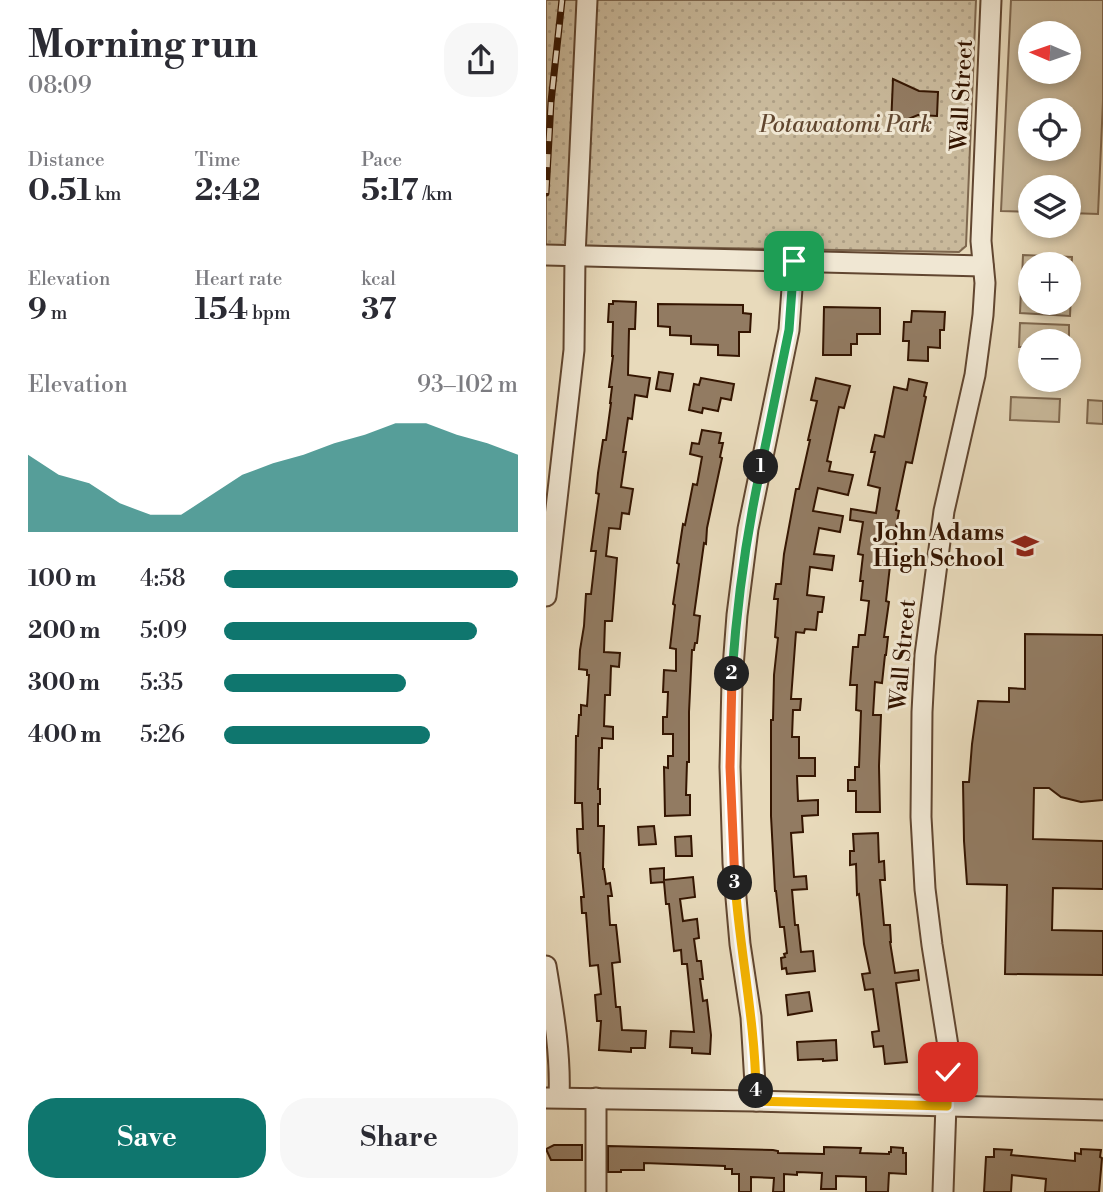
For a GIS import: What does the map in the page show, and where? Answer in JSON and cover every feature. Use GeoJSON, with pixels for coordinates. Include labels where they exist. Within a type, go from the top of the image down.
{"type":"FeatureCollection","features":[{"type":"Feature","properties":{"kind":"street"},"geometry":{"type":"LineString","coordinates":[[546,596],[574,351],[575,256],[587,0]]}},
{"type":"Feature","properties":{"kind":"street","name":"Wall Street"},"geometry":{"type":"LineString","coordinates":[[943,1192],[948,1046],[925,889],[921,817],[922,712],[926,642],[944,511],[975,375],[984,315],[985,283],[981,241],[991,0]]}},
{"type":"Feature","properties":{"kind":"street"},"geometry":{"type":"LineString","coordinates":[[546,255],[983,266]]}},
{"type":"Feature","properties":{"kind":"street"},"geometry":{"type":"LineString","coordinates":[[756,1101],[752,1026],[740,944],[733,863],[730,767],[732,681],[748,529],[789,330],[794,261]]}},
{"type":"Feature","properties":{"kind":"street"},"geometry":{"type":"LineString","coordinates":[[546,967],[559,1066],[552,1097],[1103,1110]]}},
{"type":"Feature","properties":{"kind":"street"},"geometry":{"type":"LineString","coordinates":[[596,1098],[596,1192]]}},
{"type":"Feature","properties":{"kind":"green space","name":"Potawatomi Park"},"geometry":{"type":"Polygon","coordinates":[[[546,0],[976,0],[966,246],[959,252],[546,245],[546,0]]]}},
{"type":"Feature","properties":{"kind":"green space"},"geometry":{"type":"Polygon","coordinates":[[[1011,0],[1103,0],[1103,101],[1098,214],[1081,213],[1081,175],[1018,175],[1018,212],[1001,211],[1011,0]]]}},
{"type":"Feature","properties":{"kind":"green space"},"geometry":{"type":"Polygon","coordinates":[[[1020,323],[1069,325],[1069,329],[1020,329],[1020,323]]]}},
{"type":"Feature","properties":{"kind":"green space"},"geometry":{"type":"Polygon","coordinates":[[[1011,397],[1060,399],[1059,422],[1010,420],[1011,397]]]}},
{"type":"Feature","properties":{"kind":"green space"},"geometry":{"type":"Polygon","coordinates":[[[1088,400],[1103,401],[1103,424],[1087,423],[1088,400]]]}},
{"type":"Feature","properties":{"kind":"building"},"geometry":{"type":"Polygon","coordinates":[[[893,79],[919,91],[938,92],[937,116],[918,115],[891,126],[893,79]]]}},
{"type":"Feature","properties":{"kind":"building"},"geometry":{"type":"Polygon","coordinates":[[[613,301],[636,302],[635,329],[629,329],[628,375],[650,378],[647,397],[635,395],[632,419],[628,418],[621,487],[633,489],[629,514],[622,513],[620,529],[609,528],[606,556],[617,558],[612,621],[605,621],[604,652],[620,653],[619,667],[611,666],[610,695],[605,695],[604,726],[613,727],[613,739],[602,738],[602,748],[599,748],[598,826],[604,826],[603,869],[606,884],[610,883],[610,925],[616,925],[620,962],[612,963],[616,1007],[620,1007],[622,1030],[646,1031],[645,1048],[631,1048],[631,1052],[599,1050],[601,1021],[597,1021],[595,995],[601,994],[598,965],[590,966],[586,913],[582,913],[581,897],[584,897],[577,829],[583,829],[582,803],[575,803],[576,736],[581,705],[587,706],[589,675],[587,670],[579,669],[580,650],[586,594],[591,594],[596,551],[591,551],[599,494],[596,493],[598,473],[611,403],[612,387],[609,387],[613,322],[608,322],[609,304],[613,304],[613,301]]]}},
{"type":"Feature","properties":{"kind":"building"},"geometry":{"type":"Polygon","coordinates":[[[658,304],[743,305],[743,313],[751,314],[750,332],[739,332],[739,356],[718,355],[718,345],[691,344],[691,336],[670,335],[670,327],[658,326],[658,304]]]}},
{"type":"Feature","properties":{"kind":"building"},"geometry":{"type":"Polygon","coordinates":[[[824,307],[880,308],[880,334],[857,334],[857,344],[851,344],[851,355],[823,355],[824,307]]]}},
{"type":"Feature","properties":{"kind":"building"},"geometry":{"type":"Polygon","coordinates":[[[912,311],[945,312],[944,330],[940,330],[940,348],[928,347],[928,361],[908,360],[909,341],[903,341],[904,322],[911,322],[912,311]]]}},
{"type":"Feature","properties":{"kind":"building"},"geometry":{"type":"Polygon","coordinates":[[[659,372],[673,374],[670,391],[656,389],[659,372]]]}},
{"type":"Feature","properties":{"kind":"building"},"geometry":{"type":"Polygon","coordinates":[[[701,378],[734,384],[731,400],[721,398],[718,411],[703,408],[702,413],[689,410],[694,384],[699,385],[701,378]]]}},
{"type":"Feature","properties":{"kind":"building"},"geometry":{"type":"Polygon","coordinates":[[[816,378],[850,386],[844,408],[839,407],[827,461],[831,462],[829,471],[853,475],[848,495],[818,488],[813,511],[843,516],[840,532],[819,528],[814,554],[834,556],[832,570],[810,567],[807,595],[824,597],[822,612],[818,612],[816,630],[796,632],[791,699],[801,699],[800,710],[793,710],[792,737],[799,737],[799,758],[815,758],[815,776],[797,776],[798,801],[818,800],[818,815],[802,816],[803,832],[791,833],[794,877],[806,876],[807,889],[792,890],[801,952],[813,951],[815,971],[787,974],[786,968],[782,969],[781,958],[787,953],[775,891],[771,816],[771,720],[778,638],[775,637],[778,599],[774,599],[776,584],[781,584],[796,489],[799,489],[810,440],[817,401],[811,400],[816,378]]]}},
{"type":"Feature","properties":{"kind":"building"},"geometry":{"type":"Polygon","coordinates":[[[909,379],[927,383],[912,463],[906,462],[896,510],[899,511],[896,527],[899,527],[894,557],[891,557],[886,601],[889,602],[884,637],[888,637],[886,655],[882,683],[875,682],[873,715],[881,715],[880,812],[856,812],[856,791],[848,791],[848,780],[855,780],[855,767],[859,767],[861,711],[856,710],[857,685],[850,685],[853,647],[858,647],[859,635],[865,635],[869,601],[861,600],[863,555],[858,554],[863,522],[850,520],[851,509],[876,513],[880,488],[868,485],[875,452],[871,452],[875,435],[884,437],[894,387],[907,390],[909,379]]]}},
{"type":"Feature","properties":{"kind":"building"},"geometry":{"type":"Polygon","coordinates":[[[702,430],[721,433],[719,443],[723,443],[706,544],[704,543],[694,615],[700,616],[697,643],[692,650],[686,795],[690,795],[690,815],[665,816],[664,767],[668,768],[668,756],[673,756],[673,734],[663,734],[668,692],[663,692],[664,670],[676,671],[676,649],[670,648],[677,563],[683,524],[685,525],[693,484],[697,485],[702,457],[690,454],[692,443],[699,444],[702,430]]]}},
{"type":"Feature","properties":{"kind":"building","name":"John Adams High School"},"geometry":{"type":"Polygon","coordinates":[[[1025,634],[1103,635],[1103,800],[1081,802],[1061,797],[1049,788],[1034,788],[1033,839],[1103,841],[1103,889],[1053,888],[1052,930],[1103,931],[1103,975],[1005,974],[1007,885],[967,884],[963,782],[969,782],[978,701],[1009,702],[1009,688],[1025,689],[1025,634]]]}},
{"type":"Feature","properties":{"kind":"building"},"geometry":{"type":"Polygon","coordinates":[[[654,826],[656,844],[639,845],[638,827],[654,826]]]}},
{"type":"Feature","properties":{"kind":"building"},"geometry":{"type":"Polygon","coordinates":[[[878,833],[879,862],[884,861],[885,880],[880,880],[884,925],[890,925],[895,973],[918,970],[919,980],[896,983],[907,1062],[885,1064],[883,1046],[874,1047],[872,1032],[879,1031],[873,989],[865,990],[862,974],[870,973],[859,894],[857,895],[856,864],[850,865],[850,851],[854,851],[853,834],[878,833]]]}},
{"type":"Feature","properties":{"kind":"building"},"geometry":{"type":"Polygon","coordinates":[[[691,836],[692,856],[676,856],[675,837],[691,836]]]}},
{"type":"Feature","properties":{"kind":"building"},"geometry":{"type":"Polygon","coordinates":[[[664,868],[664,880],[693,877],[695,897],[680,899],[683,921],[697,919],[699,938],[694,939],[697,961],[701,961],[703,1001],[707,1000],[710,1054],[692,1053],[692,1048],[670,1047],[671,1031],[694,1032],[687,964],[682,964],[681,950],[674,951],[664,882],[651,883],[650,869],[664,868]]]}},
{"type":"Feature","properties":{"kind":"building"},"geometry":{"type":"Polygon","coordinates":[[[809,992],[812,1011],[788,1015],[786,995],[809,992]]]}},
{"type":"Feature","properties":{"kind":"building"},"geometry":{"type":"Polygon","coordinates":[[[836,1040],[837,1060],[798,1060],[797,1042],[836,1040]]]}},
{"type":"Feature","properties":{"kind":"building"},"geometry":{"type":"Polygon","coordinates":[[[554,1145],[582,1145],[582,1160],[551,1160],[546,1149],[554,1145]]]}},
{"type":"Feature","properties":{"kind":"building"},"geometry":{"type":"Polygon","coordinates":[[[608,1146],[773,1150],[778,1153],[824,1154],[824,1147],[861,1148],[860,1153],[889,1154],[891,1147],[903,1148],[903,1153],[906,1153],[906,1174],[889,1173],[888,1192],[866,1192],[866,1177],[836,1176],[836,1189],[821,1189],[822,1173],[797,1172],[797,1175],[784,1174],[784,1192],[773,1192],[774,1178],[751,1177],[751,1192],[739,1192],[739,1174],[732,1174],[732,1169],[725,1169],[725,1166],[644,1163],[644,1170],[608,1172],[608,1146]]]}},
{"type":"Feature","properties":{"kind":"building"},"geometry":{"type":"Polygon","coordinates":[[[994,1149],[1012,1150],[1011,1155],[1075,1161],[1075,1153],[1081,1154],[1081,1149],[1101,1150],[1099,1192],[1045,1192],[1046,1179],[1012,1175],[1011,1192],[984,1192],[986,1157],[994,1157],[994,1149]]]}},
{"type":"Feature","properties":{"kind":"railway"},"geometry":{"type":"LineString","coordinates":[[546,193],[551,102],[562,0]]}},
{"type":"Feature","properties":{"kind":"place","name":"John Adams High School"},"geometry":{"type":"Point","coordinates":[1025,546]}},
{"type":"Feature","properties":{"kind":"route"},"geometry":{"type":"LineString","coordinates":[[794,261],[789,330],[748,529],[732,681],[730,767],[733,863],[740,944],[754,1045],[756,1101],[947,1106],[948,1072]]}}]}
